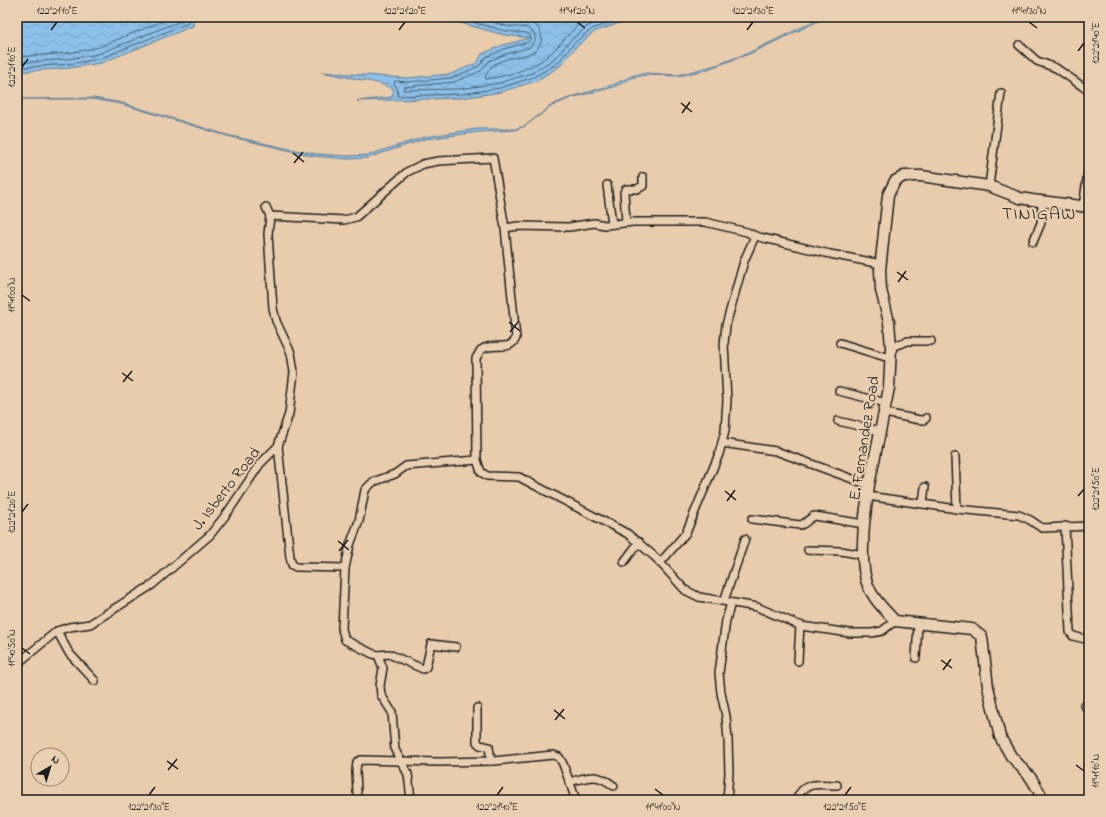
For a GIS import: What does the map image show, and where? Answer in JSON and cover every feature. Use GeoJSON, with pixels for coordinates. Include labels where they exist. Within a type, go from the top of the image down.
{"type":"FeatureCollection","features":[{"type":"Feature","properties":{"kind":"street"},"geometry":{"type":"LineString","coordinates":[[1019,45],[1033,58],[1056,68],[1089,91]]}},
{"type":"Feature","properties":{"kind":"street"},"geometry":{"type":"LineString","coordinates":[[988,186],[1001,93]]}},
{"type":"Feature","properties":{"kind":"street"},"geometry":{"type":"LineString","coordinates":[[270,216],[344,220],[356,217],[407,172],[423,164],[438,161],[493,158],[505,228],[516,338],[514,343],[509,346],[488,347],[481,350],[476,358],[477,460],[482,472],[487,476],[519,477],[614,525],[638,542],[685,590],[691,594],[708,599],[757,607],[800,625],[850,633],[872,633],[889,627],[895,621],[972,629],[982,637],[988,687],[1000,737],[1011,756],[1031,778],[1044,800]]}},
{"type":"Feature","properties":{"kind":"street"},"geometry":{"type":"LineString","coordinates":[[1086,206],[1089,166]]}},
{"type":"Feature","properties":{"kind":"street","name":"E. Fernandez Road"},"geometry":{"type":"LineString","coordinates":[[895,621],[876,599],[867,583],[864,555],[864,524],[868,496],[890,377],[889,358],[891,347],[889,322],[882,290],[881,264],[888,195],[895,181],[904,176],[912,175],[988,186],[1020,198],[1086,206]]}},
{"type":"Feature","properties":{"kind":"street"},"geometry":{"type":"LineString","coordinates":[[626,222],[624,192],[626,189],[637,189],[643,186],[644,177]]}},
{"type":"Feature","properties":{"kind":"street"},"geometry":{"type":"LineString","coordinates":[[607,185],[612,224]]}},
{"type":"Feature","properties":{"kind":"street"},"geometry":{"type":"LineString","coordinates":[[1033,242],[1041,223],[1042,201]]}},
{"type":"Feature","properties":{"kind":"street"},"geometry":{"type":"LineString","coordinates":[[266,207],[270,216],[268,234],[273,308],[276,321],[291,354],[294,372],[289,414],[278,446],[292,565],[301,568],[345,568]]}},
{"type":"Feature","properties":{"kind":"street"},"geometry":{"type":"LineString","coordinates":[[505,228],[518,226],[570,227],[580,224],[594,223],[605,225],[626,222],[706,222],[747,232],[755,236],[830,254],[881,264]]}},
{"type":"Feature","properties":{"kind":"street"},"geometry":{"type":"LineString","coordinates":[[660,563],[686,533],[697,510],[722,443],[725,430],[727,400],[724,344],[726,325],[744,261],[755,236]]}},
{"type":"Feature","properties":{"kind":"street"},"geometry":{"type":"LineString","coordinates":[[891,347],[908,341],[931,341]]}},
{"type":"Feature","properties":{"kind":"street"},"geometry":{"type":"LineString","coordinates":[[840,343],[889,358]]}},
{"type":"Feature","properties":{"kind":"street"},"geometry":{"type":"LineString","coordinates":[[839,391],[886,403]]}},
{"type":"Feature","properties":{"kind":"street"},"geometry":{"type":"LineString","coordinates":[[884,413],[920,420],[924,420],[926,418]]}},
{"type":"Feature","properties":{"kind":"street"},"geometry":{"type":"LineString","coordinates":[[838,421],[880,431]]}},
{"type":"Feature","properties":{"kind":"street"},"geometry":{"type":"LineString","coordinates":[[722,443],[776,451],[870,485]]}},
{"type":"Feature","properties":{"kind":"street","name":"J. Isberto Road"},"geometry":{"type":"LineString","coordinates":[[17,664],[57,631],[69,627],[90,624],[152,585],[210,535],[228,512],[260,464],[278,446]]}},
{"type":"Feature","properties":{"kind":"street"},"geometry":{"type":"LineString","coordinates":[[956,457],[957,509]]}},
{"type":"Feature","properties":{"kind":"street"},"geometry":{"type":"LineString","coordinates":[[456,647],[432,644],[426,667],[423,669],[388,654],[373,654],[349,643],[344,637],[341,611],[345,568],[350,545],[359,521],[364,490],[368,485],[395,474],[406,466],[477,460]]}},
{"type":"Feature","properties":{"kind":"street"},"geometry":{"type":"LineString","coordinates":[[922,503],[925,487]]}},
{"type":"Feature","properties":{"kind":"street"},"geometry":{"type":"LineString","coordinates":[[868,496],[957,509],[1019,515],[1042,528],[1089,526]]}},
{"type":"Feature","properties":{"kind":"street"},"geometry":{"type":"LineString","coordinates":[[752,519],[800,525],[811,517],[815,516],[864,524]]}},
{"type":"Feature","properties":{"kind":"street"},"geometry":{"type":"LineString","coordinates":[[1065,526],[1070,632],[1073,636],[1089,640]]}},
{"type":"Feature","properties":{"kind":"street"},"geometry":{"type":"LineString","coordinates":[[727,800],[729,773],[728,740],[726,716],[721,693],[719,673],[728,602],[745,539]]}},
{"type":"Feature","properties":{"kind":"street"},"geometry":{"type":"LineString","coordinates":[[624,562],[638,542]]}},
{"type":"Feature","properties":{"kind":"street"},"geometry":{"type":"LineString","coordinates":[[808,550],[841,551],[864,555]]}},
{"type":"Feature","properties":{"kind":"street"},"geometry":{"type":"LineString","coordinates":[[916,658],[918,624]]}},
{"type":"Feature","properties":{"kind":"street"},"geometry":{"type":"LineString","coordinates":[[798,661],[800,625]]}},
{"type":"Feature","properties":{"kind":"street"},"geometry":{"type":"LineString","coordinates":[[57,631],[69,653],[95,681]]}},
{"type":"Feature","properties":{"kind":"street"},"geometry":{"type":"LineString","coordinates":[[378,655],[383,668],[380,686],[381,695],[392,712],[395,750],[408,774],[411,800]]}},
{"type":"Feature","properties":{"kind":"street"},"geometry":{"type":"LineString","coordinates":[[477,708],[477,742],[480,745],[489,747],[491,761]]}},
{"type":"Feature","properties":{"kind":"street"},"geometry":{"type":"LineString","coordinates":[[357,792],[356,771],[358,762],[491,761],[553,755],[559,757],[563,764],[575,800]]}},
{"type":"Feature","properties":{"kind":"street"},"geometry":{"type":"LineString","coordinates":[[569,782],[594,776],[604,778],[614,786]]}},
{"type":"Feature","properties":{"kind":"street"},"geometry":{"type":"LineString","coordinates":[[796,800],[800,791],[806,786],[837,785]]}},
{"type":"Feature","properties":{"kind":"water"},"geometry":{"type":"Polygon","coordinates":[[[17,17],[193,17],[193,26],[101,63],[70,68],[17,72],[17,17]]]}},
{"type":"Feature","properties":{"kind":"water"},"geometry":{"type":"Polygon","coordinates":[[[426,17],[637,17],[594,32],[576,47],[560,66],[536,81],[501,92],[461,98],[357,101],[392,97],[394,89],[378,83],[321,72],[407,78],[451,74],[477,63],[482,54],[503,45],[530,38],[504,35],[446,19],[426,17]]]}},
{"type":"Feature","properties":{"kind":"water"},"geometry":{"type":"Polygon","coordinates":[[[823,17],[827,17],[749,54],[705,70],[679,76],[647,75],[634,77],[614,87],[571,98],[552,106],[525,126],[552,105],[571,97],[613,85],[634,75],[647,73],[678,75],[716,65],[748,53],[823,17]]]}},
{"type":"Feature","properties":{"kind":"water"},"geometry":{"type":"Polygon","coordinates":[[[94,98],[122,103],[227,135],[317,154],[347,156],[368,155],[424,137],[477,129],[515,129],[525,126],[515,130],[479,132],[425,139],[367,158],[348,159],[313,156],[227,136],[121,104],[92,99],[17,99],[94,98]]]}},
{"type":"Feature","properties":{"kind":"district","name":"TINIGAW"},"geometry":{"type":"Point","coordinates":[1039,213]}}]}
